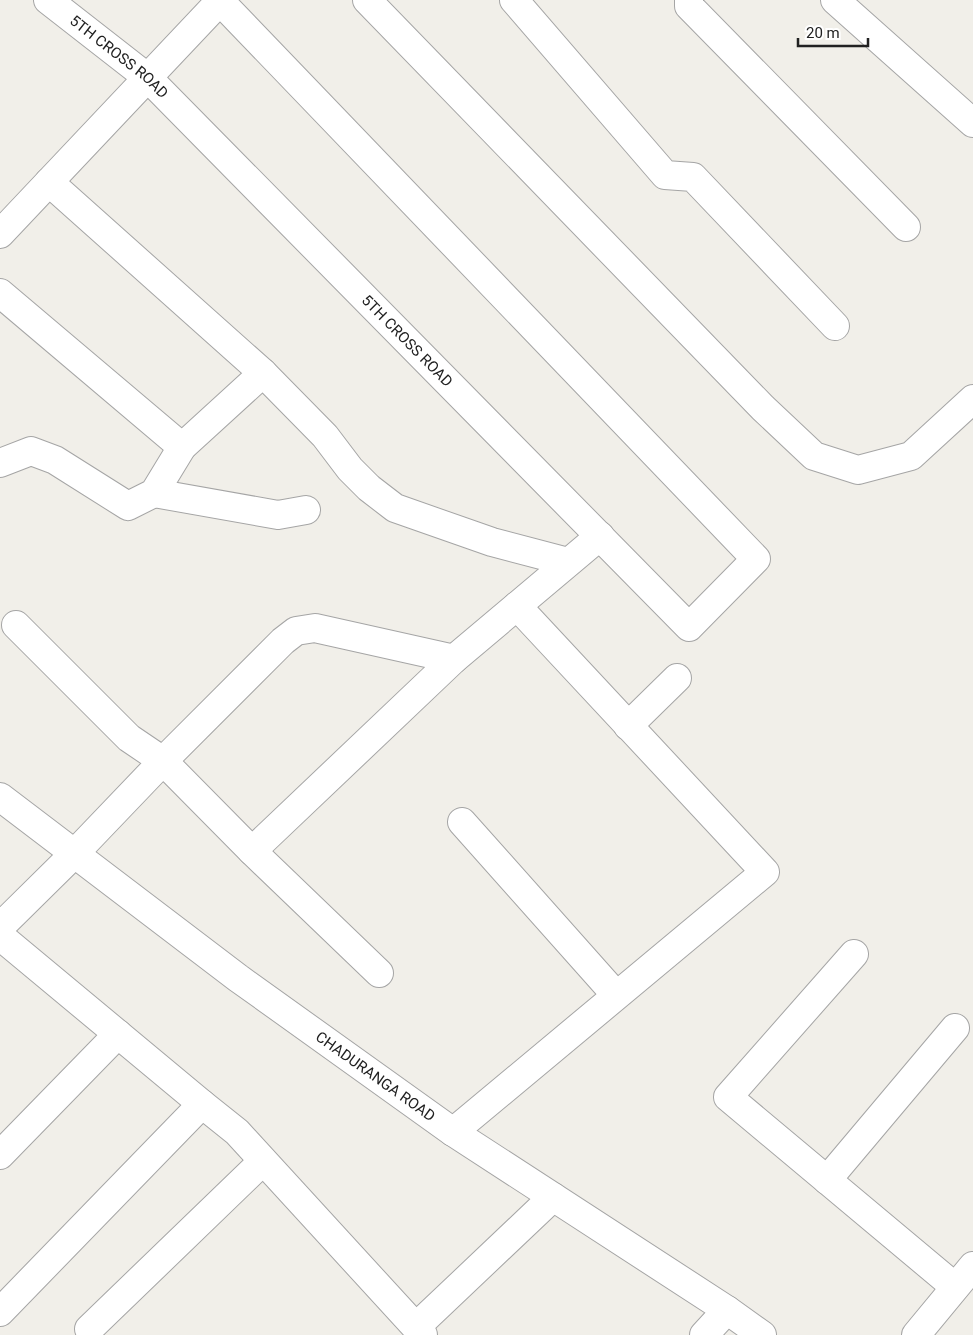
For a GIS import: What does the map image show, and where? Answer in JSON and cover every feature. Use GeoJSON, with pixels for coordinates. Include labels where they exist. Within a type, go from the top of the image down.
{"type":"FeatureCollection","features":[{"type":"Feature","properties":{"kind":"street","name":"5TH CROSS ROAD"},"geometry":{"type":"LineString","coordinates":[[48,0],[148,78],[688,627],[756,559],[220,0]]}},
{"type":"Feature","properties":{"kind":"street"},"geometry":{"type":"LineString","coordinates":[[0,234],[220,0]]}},
{"type":"Feature","properties":{"kind":"street"},"geometry":{"type":"LineString","coordinates":[[368,0],[763,408],[814,456],[858,470],[911,456],[973,399]]}},
{"type":"Feature","properties":{"kind":"street"},"geometry":{"type":"LineString","coordinates":[[514,0],[665,175],[693,177],[835,326]]}},
{"type":"Feature","properties":{"kind":"street"},"geometry":{"type":"LineString","coordinates":[[689,0],[689,6],[906,227]]}},
{"type":"Feature","properties":{"kind":"street"},"geometry":{"type":"LineString","coordinates":[[835,0],[973,123]]}},
{"type":"Feature","properties":{"kind":"street"},"geometry":{"type":"LineString","coordinates":[[49,182],[263,373],[325,436],[350,469],[369,488],[396,508],[492,542],[568,562]]}},
{"type":"Feature","properties":{"kind":"street"},"geometry":{"type":"LineString","coordinates":[[0,293],[182,448]]}},
{"type":"Feature","properties":{"kind":"street"},"geometry":{"type":"LineString","coordinates":[[0,463],[31,451],[55,460],[128,506],[154,494],[182,448],[263,373]]}},
{"type":"Feature","properties":{"kind":"street"},"geometry":{"type":"LineString","coordinates":[[154,494],[278,515],[306,510]]}},
{"type":"Feature","properties":{"kind":"street"},"geometry":{"type":"LineString","coordinates":[[252,851],[454,659],[600,536]]}},
{"type":"Feature","properties":{"kind":"street"},"geometry":{"type":"LineString","coordinates":[[453,1132],[765,872],[517,606]]}},
{"type":"Feature","properties":{"kind":"street"},"geometry":{"type":"LineString","coordinates":[[16,625],[129,738],[163,761],[252,851],[379,973]]}},
{"type":"Feature","properties":{"kind":"street"},"geometry":{"type":"LineString","coordinates":[[0,927],[74,854],[163,761],[296,631],[315,628],[454,659]]}},
{"type":"Feature","properties":{"kind":"street"},"geometry":{"type":"LineString","coordinates":[[628,726],[676,678]]}},
{"type":"Feature","properties":{"kind":"street","name":"CHADURANGA ROAD"},"geometry":{"type":"LineString","coordinates":[[0,797],[238,978],[453,1132],[727,1310],[762,1335]]}},
{"type":"Feature","properties":{"kind":"street"},"geometry":{"type":"LineString","coordinates":[[462,822],[616,995]]}},
{"type":"Feature","properties":{"kind":"street"},"geometry":{"type":"LineString","coordinates":[[0,936],[237,1132],[419,1331],[553,1197]]}},
{"type":"Feature","properties":{"kind":"street"},"geometry":{"type":"LineString","coordinates":[[854,954],[728,1097],[954,1287]]}},
{"type":"Feature","properties":{"kind":"street"},"geometry":{"type":"LineString","coordinates":[[826,1180],[955,1028]]}},
{"type":"Feature","properties":{"kind":"street"},"geometry":{"type":"LineString","coordinates":[[0,1155],[118,1034]]}},
{"type":"Feature","properties":{"kind":"street"},"geometry":{"type":"LineString","coordinates":[[0,1312],[202,1104]]}},
{"type":"Feature","properties":{"kind":"street"},"geometry":{"type":"LineString","coordinates":[[89,1329],[263,1161]]}},
{"type":"Feature","properties":{"kind":"street"},"geometry":{"type":"LineString","coordinates":[[916,1335],[973,1266]]}},
{"type":"Feature","properties":{"kind":"street"},"geometry":{"type":"LineString","coordinates":[[704,1335],[727,1310]]}}]}
